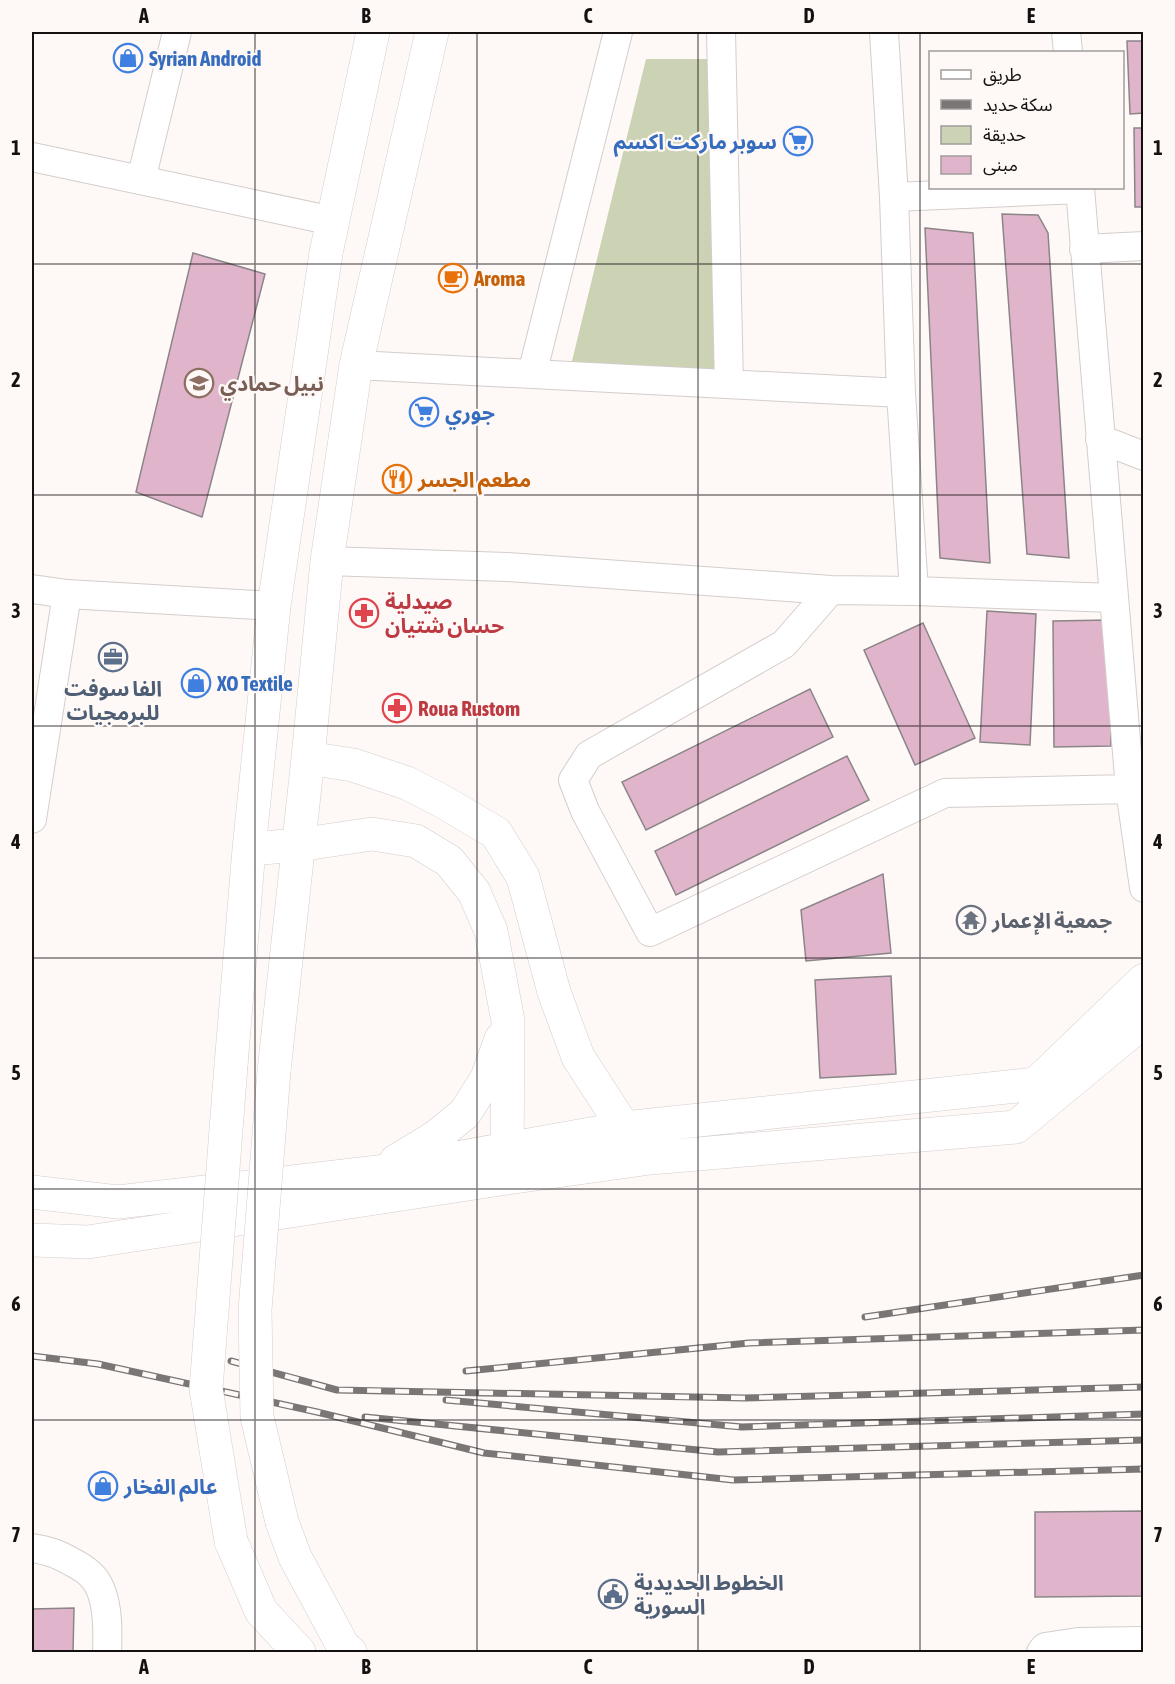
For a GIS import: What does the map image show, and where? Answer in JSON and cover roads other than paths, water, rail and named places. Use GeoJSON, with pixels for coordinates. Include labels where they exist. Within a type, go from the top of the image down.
{"type":"FeatureCollection","features":[{"type":"Feature","properties":{"kind":"main road"},"geometry":{"type":"LineString","coordinates":[[298,1653],[261,1611],[231,1541],[206,1389],[249,849],[269,641],[326,253],[373,32]]}},
{"type":"Feature","properties":{"kind":"main road"},"geometry":{"type":"LineString","coordinates":[[350,1653],[343,1646],[295,1557],[282,1522],[257,1417],[255,1310],[274,1071],[327,561],[356,364],[432,32]]}},
{"type":"Feature","properties":{"kind":"main road"},"geometry":{"type":"LineString","coordinates":[[308,758],[353,765],[407,783],[496,833],[523,877],[554,992],[578,1057],[624,1128],[650,1158]]}},
{"type":"Feature","properties":{"kind":"main road"},"geometry":{"type":"LineString","coordinates":[[249,849],[298,845],[372,834],[416,841],[449,861],[474,892],[491,931],[508,1021],[507,1163]]}},
{"type":"Feature","properties":{"kind":"main road"},"geometry":{"type":"LineString","coordinates":[[32,1240],[88,1242],[507,1163],[624,1128],[1036,1083],[1143,980]]}},
{"type":"Feature","properties":{"kind":"main road"},"geometry":{"type":"LineString","coordinates":[[378,1172],[438,1136],[465,1113],[488,1078],[508,1021]]}},
{"type":"Feature","properties":{"kind":"main road"},"geometry":{"type":"LineString","coordinates":[[32,1192],[118,1202],[378,1172],[507,1163],[650,1158],[1016,1127],[1143,1021]]}},
{"type":"Feature","properties":{"kind":"street"},"geometry":{"type":"LineString","coordinates":[[141,180],[177,32]]}},
{"type":"Feature","properties":{"kind":"street"},"geometry":{"type":"LineString","coordinates":[[532,374],[618,32]]}},
{"type":"Feature","properties":{"kind":"street"},"geometry":{"type":"LineString","coordinates":[[721,32],[729,384]]}},
{"type":"Feature","properties":{"kind":"street"},"geometry":{"type":"LineString","coordinates":[[884,32],[894,197],[901,393],[914,591]]}},
{"type":"Feature","properties":{"kind":"street"},"geometry":{"type":"LineString","coordinates":[[1066,32],[1068,51]]}},
{"type":"Feature","properties":{"kind":"street"},"geometry":{"type":"LineString","coordinates":[[32,156],[333,221]]}},
{"type":"Feature","properties":{"kind":"street"},"geometry":{"type":"LineString","coordinates":[[894,197],[1059,189]]}},
{"type":"Feature","properties":{"kind":"street"},"geometry":{"type":"LineString","coordinates":[[1080,189],[1130,789],[1143,888]]}},
{"type":"Feature","properties":{"kind":"street"},"geometry":{"type":"LineString","coordinates":[[1084,249],[1143,246]]}},
{"type":"Feature","properties":{"kind":"street"},"geometry":{"type":"LineString","coordinates":[[356,364],[901,393]]}},
{"type":"Feature","properties":{"kind":"street"},"geometry":{"type":"LineString","coordinates":[[1100,439],[1143,456]]}},
{"type":"Feature","properties":{"kind":"street"},"geometry":{"type":"LineString","coordinates":[[327,561],[507,567],[831,590],[1114,598]]}},
{"type":"Feature","properties":{"kind":"street"},"geometry":{"type":"LineString","coordinates":[[32,589],[67,594],[274,606]]}},
{"type":"Feature","properties":{"kind":"street"},"geometry":{"type":"LineString","coordinates":[[831,590],[784,644],[589,755],[573,780],[585,811],[650,932],[945,793],[1130,789]]}},
{"type":"Feature","properties":{"kind":"street"},"geometry":{"type":"LineString","coordinates":[[32,809],[67,594]]}},
{"type":"Feature","properties":{"kind":"street"},"geometry":{"type":"LineString","coordinates":[[32,1548],[52,1551],[77,1564],[92,1576],[101,1590],[108,1623],[108,1653]]}},
{"type":"Feature","properties":{"kind":"street"},"geometry":{"type":"LineString","coordinates":[[1041,1653],[1045,1647],[1078,1642],[1143,1641]]}},
{"type":"Feature","properties":{"kind":"railway"},"geometry":{"type":"LineString","coordinates":[[865,1317],[1144,1275]]}},
{"type":"Feature","properties":{"kind":"railway"},"geometry":{"type":"LineString","coordinates":[[466,1371],[749,1343],[1144,1330]]}},
{"type":"Feature","properties":{"kind":"railway"},"geometry":{"type":"LineString","coordinates":[[32,1356],[98,1364],[317,1412],[484,1453],[733,1480],[1144,1469]]}},
{"type":"Feature","properties":{"kind":"railway"},"geometry":{"type":"LineString","coordinates":[[231,1361],[337,1390],[745,1398],[1144,1387]]}},
{"type":"Feature","properties":{"kind":"railway"},"geometry":{"type":"LineString","coordinates":[[446,1400],[742,1427],[1144,1414]]}},
{"type":"Feature","properties":{"kind":"railway"},"geometry":{"type":"LineString","coordinates":[[365,1417],[718,1452],[1144,1440]]}},
{"type":"Feature","properties":{"kind":"place","name":"Syrian Android"},"geometry":{"type":"Point","coordinates":[128,58]}},
{"type":"Feature","properties":{"kind":"place","name":"سوبر ماركت اكسم"},"geometry":{"type":"Point","coordinates":[798,141]}},
{"type":"Feature","properties":{"kind":"place","name":"Aroma"},"geometry":{"type":"Point","coordinates":[453,278]}},
{"type":"Feature","properties":{"kind":"place","name":"نبيل حمادي"},"geometry":{"type":"Point","coordinates":[199,383]}},
{"type":"Feature","properties":{"kind":"place","name":"جوري"},"geometry":{"type":"Point","coordinates":[424,412]}},
{"type":"Feature","properties":{"kind":"place","name":"مطعم الجسر"},"geometry":{"type":"Point","coordinates":[397,479]}},
{"type":"Feature","properties":{"kind":"place","name":"صيدلية حسان شتيان"},"geometry":{"type":"Point","coordinates":[364,613]}},
{"type":"Feature","properties":{"kind":"place","name":"الفا سوفت للبرمجيات"},"geometry":{"type":"Point","coordinates":[113,657]}},
{"type":"Feature","properties":{"kind":"place","name":"XO Textile"},"geometry":{"type":"Point","coordinates":[196,683]}},
{"type":"Feature","properties":{"kind":"place","name":"Roua Rustom"},"geometry":{"type":"Point","coordinates":[397,708]}},
{"type":"Feature","properties":{"kind":"place","name":"جمعية الإعمار"},"geometry":{"type":"Point","coordinates":[971,920]}},
{"type":"Feature","properties":{"kind":"place","name":"عالم الفخار"},"geometry":{"type":"Point","coordinates":[103,1486]}},
{"type":"Feature","properties":{"kind":"place","name":"الخطوط الحديدية السورية"},"geometry":{"type":"Point","coordinates":[613,1594]}}]}
